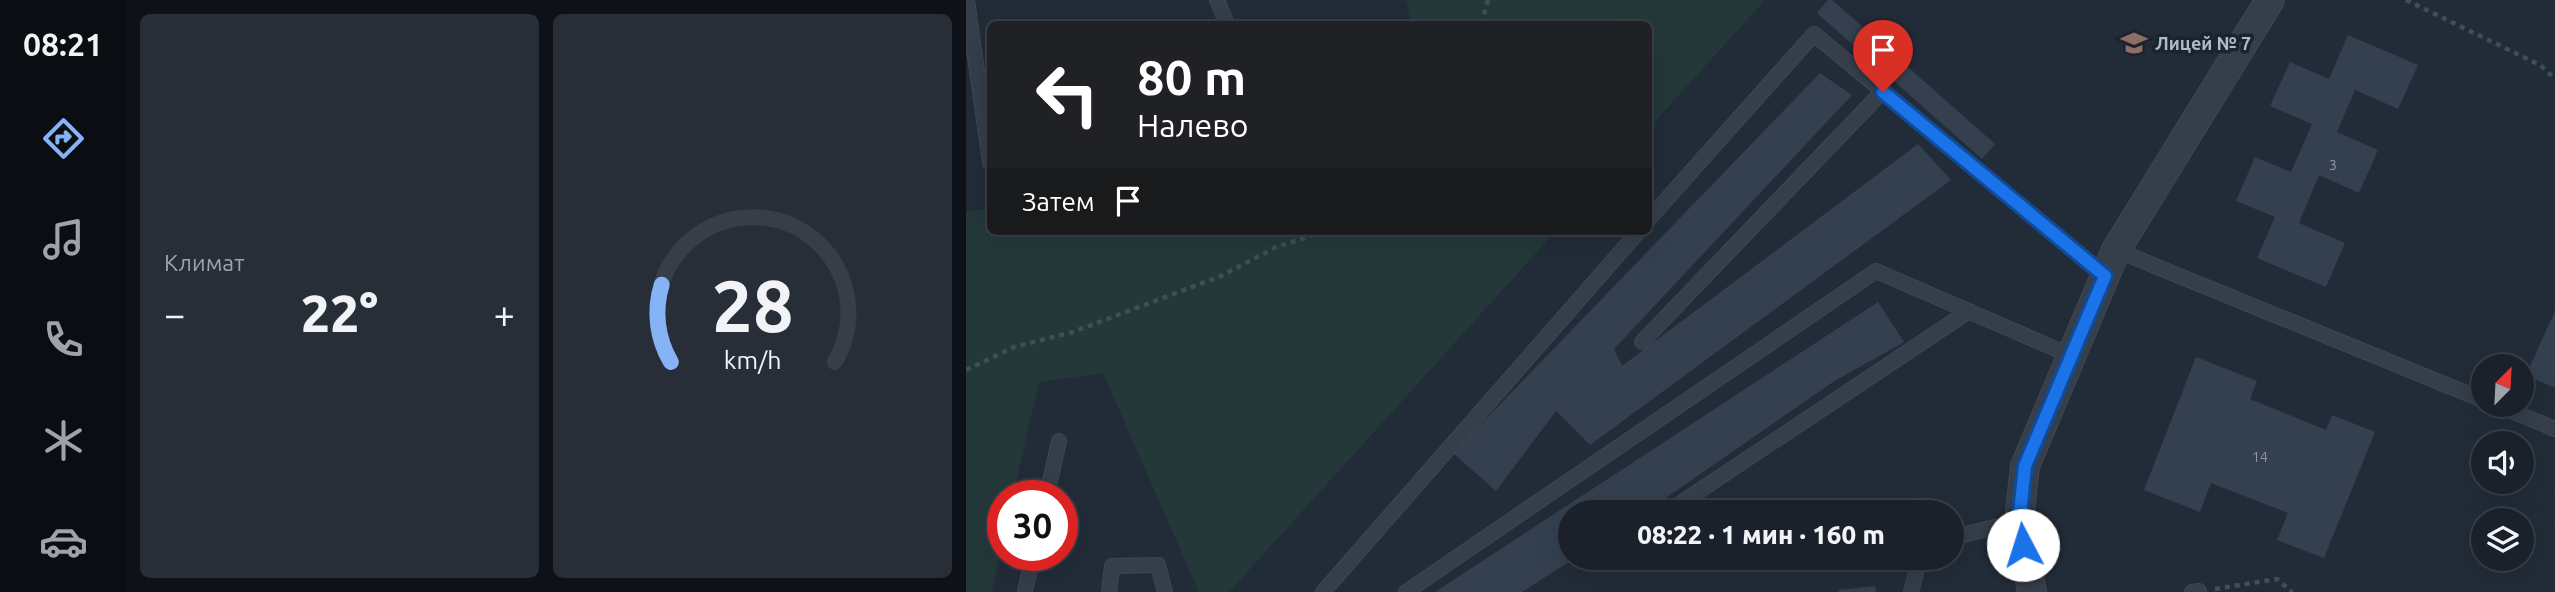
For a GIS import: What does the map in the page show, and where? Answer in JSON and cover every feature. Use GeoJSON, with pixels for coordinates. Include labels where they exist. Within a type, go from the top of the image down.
{"type":"FeatureCollection","features":[{"type":"Feature","properties":{"kind":"street"},"geometry":{"type":"LineString","coordinates":[[2032,592],[2019,522],[2025,466],[2116,250],[2270,0]]}},
{"type":"Feature","properties":{"kind":"lane"},"geometry":{"type":"LineString","coordinates":[[967,0],[987,142]]}},
{"type":"Feature","properties":{"kind":"lane"},"geometry":{"type":"LineString","coordinates":[[1217,0],[1226,21]]}},
{"type":"Feature","properties":{"kind":"lane"},"geometry":{"type":"LineString","coordinates":[[1652,216],[1814,34],[2105,276]]}},
{"type":"Feature","properties":{"kind":"lane"},"geometry":{"type":"LineString","coordinates":[[1643,342],[1883,92]]}},
{"type":"Feature","properties":{"kind":"lane"},"geometry":{"type":"LineString","coordinates":[[1323,592],[1635,235]]}},
{"type":"Feature","properties":{"kind":"lane"},"geometry":{"type":"LineString","coordinates":[[2116,250],[2471,395]]}},
{"type":"Feature","properties":{"kind":"lane"},"geometry":{"type":"LineString","coordinates":[[1406,592],[1876,271],[2072,356]]}},
{"type":"Feature","properties":{"kind":"lane"},"geometry":{"type":"LineString","coordinates":[[1686,500],[1969,311]]}},
{"type":"Feature","properties":{"kind":"lane"},"geometry":{"type":"LineString","coordinates":[[2526,417],[2555,429]]}},
{"type":"Feature","properties":{"kind":"lane"},"geometry":{"type":"LineString","coordinates":[[1050,480],[1059,441]]}},
{"type":"Feature","properties":{"kind":"lane"},"geometry":{"type":"LineString","coordinates":[[1964,535],[2019,522]]}},
{"type":"Feature","properties":{"kind":"lane"},"geometry":{"type":"LineString","coordinates":[[1109,592],[1112,566],[1158,565],[1165,592]]}},
{"type":"Feature","properties":{"kind":"lane"},"geometry":{"type":"LineString","coordinates":[[1911,592],[1917,570]]}},
{"type":"Feature","properties":{"kind":"lane"},"geometry":{"type":"LineString","coordinates":[[1025,592],[1030,571]]}},
{"type":"Feature","properties":{"kind":"lane"},"geometry":{"type":"LineString","coordinates":[[2192,592],[2199,591]]}},
{"type":"Feature","properties":{"kind":"path"},"geometry":{"type":"LineString","coordinates":[[1482,21],[1488,0]]}},
{"type":"Feature","properties":{"kind":"path"},"geometry":{"type":"LineString","coordinates":[[2406,0],[2540,65],[2555,79]]}},
{"type":"Feature","properties":{"kind":"path"},"geometry":{"type":"LineString","coordinates":[[966,369],[1014,347],[1073,332],[1221,276],[1276,247],[1314,235]]}},
{"type":"Feature","properties":{"kind":"path"},"geometry":{"type":"LineString","coordinates":[[2199,591],[2277,579],[2292,592]]}},
{"type":"Feature","properties":{"kind":"green space"},"geometry":{"type":"Polygon","coordinates":[[[1406,0],[1765,0],[1652,125],[1652,21],[1410,21],[1406,0]]]}},
{"type":"Feature","properties":{"kind":"green space"},"geometry":{"type":"Polygon","coordinates":[[[987,208],[987,235],[1552,235],[1229,592],[1199,592],[1103,373],[1039,382],[1016,480],[987,480],[987,571],[997,571],[992,592],[966,592],[966,212],[987,208]]]}},
{"type":"Feature","properties":{"kind":"building"},"geometry":{"type":"Polygon","coordinates":[[[1828,0],[1832,0],[1995,144],[1982,159],[1817,13],[1828,0]]]}},
{"type":"Feature","properties":{"kind":"building"},"geometry":{"type":"Polygon","coordinates":[[[2348,35],[2418,65],[2398,109],[2355,90],[2337,132],[2378,150],[2359,193],[2319,175],[2299,223],[2345,243],[2326,287],[2257,258],[2275,217],[2236,201],[2255,157],[2291,172],[2312,124],[2270,106],[2290,62],[2329,79],[2348,35]]]}},
{"type":"Feature","properties":{"kind":"building"},"geometry":{"type":"Polygon","coordinates":[[[1820,73],[1852,95],[1614,349],[1622,366],[1918,144],[1951,180],[1590,445],[1556,411],[1496,491],[1453,453],[1820,73]]]}},
{"type":"Feature","properties":{"kind":"building"},"geometry":{"type":"Polygon","coordinates":[[[1878,302],[1904,342],[1833,382],[1663,500],[1576,500],[1878,302]]]}},
{"type":"Feature","properties":{"kind":"building"},"geometry":{"type":"Polygon","coordinates":[[[2555,311],[2555,388],[2534,379],[2534,357],[2555,311]]]}},
{"type":"Feature","properties":{"kind":"building"},"geometry":{"type":"Polygon","coordinates":[[[2196,357],[2257,381],[2250,399],[2326,430],[2332,415],[2375,432],[2324,558],[2277,540],[2288,513],[2211,483],[2200,512],[2144,490],[2196,357]]]}},
{"type":"Feature","properties":{"kind":"building"},"geometry":{"type":"Polygon","coordinates":[[[1558,511],[1558,569],[1522,592],[1435,592],[1558,511]]]}},
{"type":"Feature","properties":{"kind":"building"},"geometry":{"type":"Polygon","coordinates":[[[1875,586],[1876,592],[1839,592],[1839,590],[1875,586]]]}},
{"type":"Feature","properties":{"kind":"place","name":"Лицей № 7"},"geometry":{"type":"Point","coordinates":[2134,43]}},
{"type":"Feature","properties":{"kind":"route"},"geometry":{"type":"LineString","coordinates":[[1883,92],[2105,276],[2025,466],[2019,522],[2023,545]]}}]}
